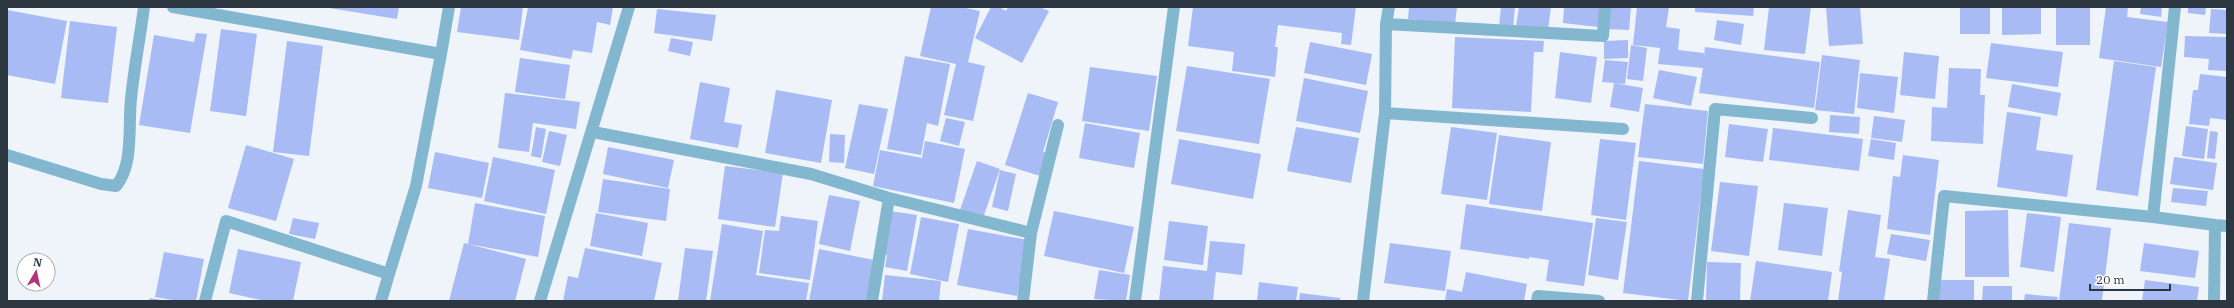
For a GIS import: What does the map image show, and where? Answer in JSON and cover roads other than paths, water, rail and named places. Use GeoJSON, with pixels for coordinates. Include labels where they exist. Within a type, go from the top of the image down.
{"type":"FeatureCollection","features":[{"type":"Feature","properties":{"kind":"street"},"geometry":{"type":"LineString","coordinates":[[7,154],[101,184],[116,186],[123,178],[131,132],[131,100],[144,7]]}},
{"type":"Feature","properties":{"kind":"street"},"geometry":{"type":"LineString","coordinates":[[173,7],[441,54]]}},
{"type":"Feature","properties":{"kind":"street"},"geometry":{"type":"LineString","coordinates":[[381,301],[416,186],[449,7]]}},
{"type":"Feature","properties":{"kind":"street"},"geometry":{"type":"LineString","coordinates":[[540,301],[593,132],[629,7]]}},
{"type":"Feature","properties":{"kind":"street"},"geometry":{"type":"LineString","coordinates":[[1135,301],[1174,7]]}},
{"type":"Feature","properties":{"kind":"street"},"geometry":{"type":"LineString","coordinates":[[1363,301],[1385,113],[1386,24],[1389,7]]}},
{"type":"Feature","properties":{"kind":"street"},"geometry":{"type":"LineString","coordinates":[[1386,24],[1603,36],[1605,7]]}},
{"type":"Feature","properties":{"kind":"street"},"geometry":{"type":"LineString","coordinates":[[2153,217],[2175,7]]}},
{"type":"Feature","properties":{"kind":"street"},"geometry":{"type":"LineString","coordinates":[[1697,301],[1715,109],[1812,118]]}},
{"type":"Feature","properties":{"kind":"street"},"geometry":{"type":"LineString","coordinates":[[1385,113],[1623,129]]}},
{"type":"Feature","properties":{"kind":"street"},"geometry":{"type":"LineString","coordinates":[[1022,301],[1032,233],[1058,125]]}},
{"type":"Feature","properties":{"kind":"street"},"geometry":{"type":"LineString","coordinates":[[593,132],[811,174],[889,198],[1032,233]]}},
{"type":"Feature","properties":{"kind":"street"},"geometry":{"type":"LineString","coordinates":[[1933,301],[1944,196],[2221,225],[2214,301]]}},
{"type":"Feature","properties":{"kind":"street"},"geometry":{"type":"LineString","coordinates":[[872,301],[889,198]]}},
{"type":"Feature","properties":{"kind":"street"},"geometry":{"type":"LineString","coordinates":[[205,301],[226,221],[389,274]]}},
{"type":"Feature","properties":{"kind":"street"},"geometry":{"type":"LineString","coordinates":[[1537,301],[1538,296],[1598,301]]}}]}
